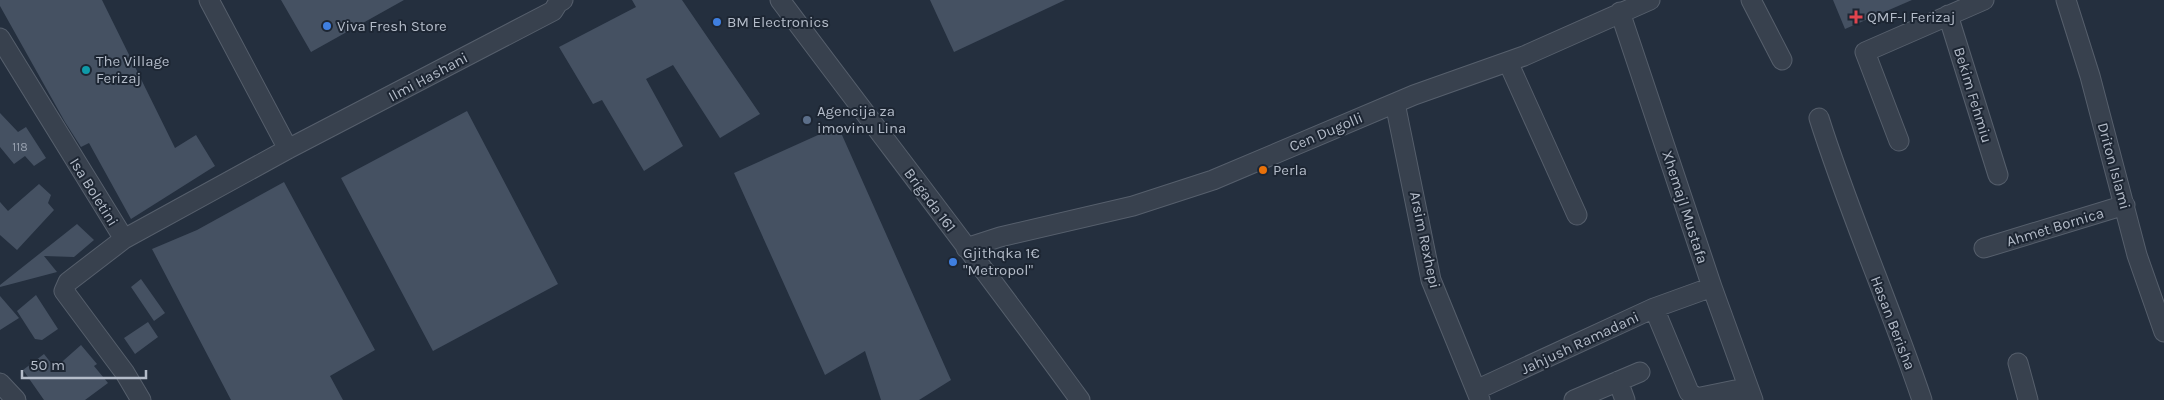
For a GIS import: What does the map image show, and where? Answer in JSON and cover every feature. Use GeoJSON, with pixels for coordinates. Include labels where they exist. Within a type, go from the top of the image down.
{"type":"FeatureCollection","features":[{"type":"Feature","properties":{"kind":"street"},"geometry":{"type":"LineString","coordinates":[[209,0],[288,149]]}},
{"type":"Feature","properties":{"kind":"street","name":"Ilmi Hashani"},"geometry":{"type":"LineString","coordinates":[[124,239],[288,149],[553,11],[558,3],[563,0]]}},
{"type":"Feature","properties":{"kind":"street","name":"Brigada 161"},"geometry":{"type":"LineString","coordinates":[[780,0],[1001,292],[1080,400]]}},
{"type":"Feature","properties":{"kind":"street","name":"Cen Dugolli"},"geometry":{"type":"LineString","coordinates":[[966,248],[1000,237],[1133,206],[1214,180],[1395,103],[1508,62],[1650,0]]}},
{"type":"Feature","properties":{"kind":"street"},"geometry":{"type":"LineString","coordinates":[[1751,0],[1782,60]]}},
{"type":"Feature","properties":{"kind":"street"},"geometry":{"type":"LineString","coordinates":[[1899,140],[1865,52],[1984,0]]}},
{"type":"Feature","properties":{"kind":"street","name":"Driton Islami"},"geometry":{"type":"LineString","coordinates":[[2066,0],[2090,76],[2137,255],[2164,332]]}},
{"type":"Feature","properties":{"kind":"street","name":"Xhemajl Mustafa"},"geometry":{"type":"LineString","coordinates":[[1620,12],[1712,287],[1753,400]]}},
{"type":"Feature","properties":{"kind":"street","name":"Bekim Fehmiu"},"geometry":{"type":"LineString","coordinates":[[1948,15],[1998,175]]}},
{"type":"Feature","properties":{"kind":"street","name":"Isa Boletini"},"geometry":{"type":"LineString","coordinates":[[0,38],[124,239],[68,282],[64,291],[125,374],[141,400]]}},
{"type":"Feature","properties":{"kind":"street"},"geometry":{"type":"LineString","coordinates":[[1508,62],[1577,215]]}},
{"type":"Feature","properties":{"kind":"street","name":"Arsim Rexhepi"},"geometry":{"type":"LineString","coordinates":[[1395,103],[1431,280],[1478,395]]}},
{"type":"Feature","properties":{"kind":"street","name":"Hasan Berisha"},"geometry":{"type":"LineString","coordinates":[[1819,118],[1835,169],[1906,353],[1922,400]]}},
{"type":"Feature","properties":{"kind":"street","name":"Ahmet Bornica"},"geometry":{"type":"LineString","coordinates":[[1984,248],[2125,205]]}},
{"type":"Feature","properties":{"kind":"street"},"geometry":{"type":"LineString","coordinates":[[1654,308],[1712,287]]}},
{"type":"Feature","properties":{"kind":"street","name":"Jahjush Ramadani"},"geometry":{"type":"LineString","coordinates":[[1478,395],[1654,308],[1689,392],[1696,398],[1735,390],[1740,400]]}},
{"type":"Feature","properties":{"kind":"street"},"geometry":{"type":"LineString","coordinates":[[2018,363],[2028,400]]}},
{"type":"Feature","properties":{"kind":"street"},"geometry":{"type":"LineString","coordinates":[[1574,400],[1640,372]]}},
{"type":"Feature","properties":{"kind":"street"},"geometry":{"type":"LineString","coordinates":[[1618,381],[1625,400]]}},
{"type":"Feature","properties":{"kind":"street"},"geometry":{"type":"LineString","coordinates":[[0,383],[16,400]]}},
{"type":"Feature","properties":{"kind":"building","name":"The Village Ferizaj"},"geometry":{"type":"Polygon","coordinates":[[[0,0],[102,0],[175,148],[196,135],[215,166],[131,219],[89,143],[81,147],[65,122],[0,6],[0,0]]]}},
{"type":"Feature","properties":{"kind":"building","name":"Viva Fresh Store"},"geometry":{"type":"Polygon","coordinates":[[[281,0],[404,0],[311,52],[281,0]]]}},
{"type":"Feature","properties":{"kind":"building"},"geometry":{"type":"Polygon","coordinates":[[[632,0],[682,0],[760,114],[720,138],[673,65],[646,79],[683,146],[644,171],[602,100],[593,104],[559,47],[636,7],[632,0]]]}},
{"type":"Feature","properties":{"kind":"building"},"geometry":{"type":"Polygon","coordinates":[[[930,0],[1065,0],[954,52],[930,0]]]}},
{"type":"Feature","properties":{"kind":"building","name":"QMF-I Ferizaj"},"geometry":{"type":"Polygon","coordinates":[[[1833,0],[1912,0],[1845,29],[1833,0]]]}},
{"type":"Feature","properties":{"kind":"building"},"geometry":{"type":"Polygon","coordinates":[[[467,111],[558,284],[433,351],[341,178],[467,111]]]}},
{"type":"Feature","properties":{"kind":"building"},"geometry":{"type":"Polygon","coordinates":[[[0,113],[18,132],[26,127],[46,158],[34,166],[25,156],[14,164],[0,147],[0,113]]]}},
{"type":"Feature","properties":{"kind":"building"},"geometry":{"type":"Polygon","coordinates":[[[838,126],[951,380],[919,400],[881,400],[865,351],[825,375],[734,173],[838,126]]]}},
{"type":"Feature","properties":{"kind":"building"},"geometry":{"type":"Polygon","coordinates":[[[284,182],[375,350],[330,376],[343,400],[231,400],[152,249],[197,230],[284,182]]]}},
{"type":"Feature","properties":{"kind":"building"},"geometry":{"type":"Polygon","coordinates":[[[39,184],[51,195],[48,203],[54,210],[17,250],[0,235],[0,202],[8,211],[39,184]]]}},
{"type":"Feature","properties":{"kind":"building"},"geometry":{"type":"Polygon","coordinates":[[[77,224],[94,240],[74,257],[44,256],[57,272],[0,287],[0,285],[77,224]]]}},
{"type":"Feature","properties":{"kind":"building"},"geometry":{"type":"Polygon","coordinates":[[[141,279],[165,313],[154,321],[131,287],[141,279]]]}},
{"type":"Feature","properties":{"kind":"building"},"geometry":{"type":"Polygon","coordinates":[[[36,295],[58,329],[42,340],[35,339],[17,311],[36,295]]]}},
{"type":"Feature","properties":{"kind":"building"},"geometry":{"type":"Polygon","coordinates":[[[0,296],[19,318],[0,330],[0,296]]]}},
{"type":"Feature","properties":{"kind":"building"},"geometry":{"type":"Polygon","coordinates":[[[148,322],[158,337],[135,354],[124,338],[148,322]]]}},
{"type":"Feature","properties":{"kind":"building"},"geometry":{"type":"Polygon","coordinates":[[[81,345],[97,364],[94,366],[108,383],[85,400],[44,400],[23,370],[44,354],[55,368],[81,345]]]}},
{"type":"Feature","properties":{"kind":"place","name":"QMF-I Ferizaj"},"geometry":{"type":"Point","coordinates":[1856,17]}},
{"type":"Feature","properties":{"kind":"place","name":"BM Electronics"},"geometry":{"type":"Point","coordinates":[717,22]}},
{"type":"Feature","properties":{"kind":"place","name":"Viva Fresh Store"},"geometry":{"type":"Point","coordinates":[327,26]}},
{"type":"Feature","properties":{"kind":"place","name":"The Village Ferizaj"},"geometry":{"type":"Point","coordinates":[86,70]}},
{"type":"Feature","properties":{"kind":"place","name":"Agencija za imovinu Lina"},"geometry":{"type":"Point","coordinates":[807,120]}},
{"type":"Feature","properties":{"kind":"place","name":"Perla"},"geometry":{"type":"Point","coordinates":[1263,170]}},
{"type":"Feature","properties":{"kind":"place","name":"Gjithqka 1€ \"Metropol\""},"geometry":{"type":"Point","coordinates":[953,262]}}]}
